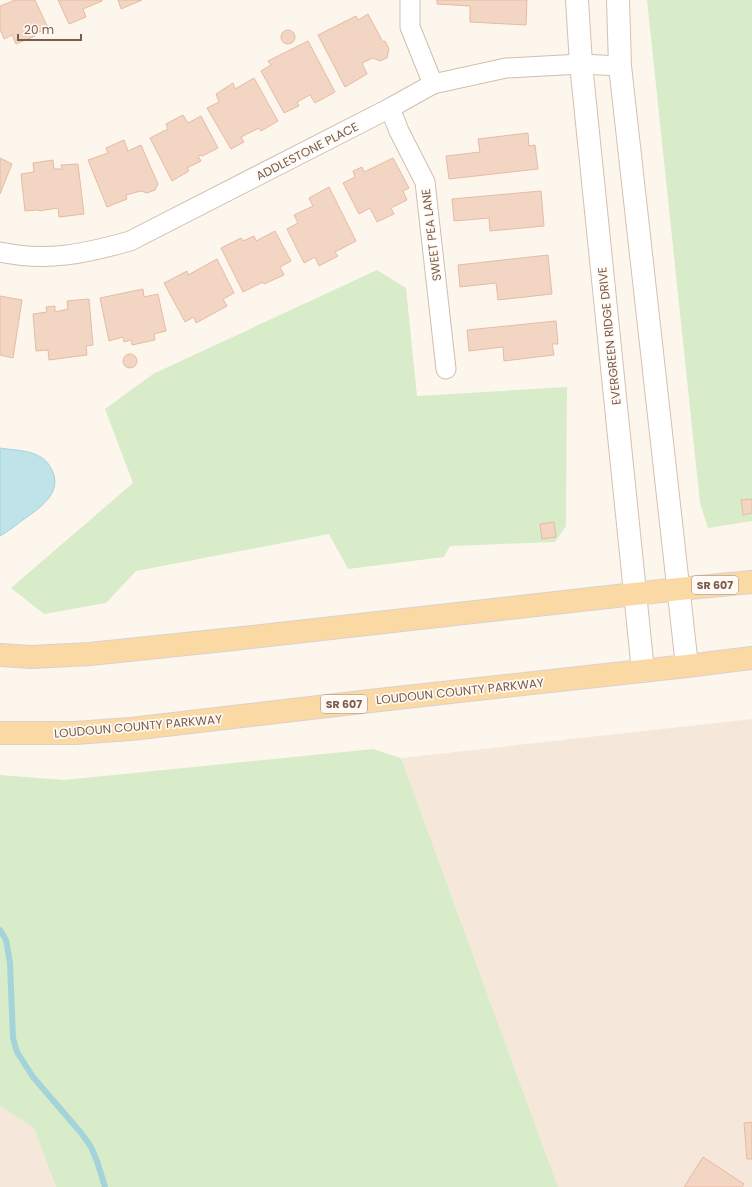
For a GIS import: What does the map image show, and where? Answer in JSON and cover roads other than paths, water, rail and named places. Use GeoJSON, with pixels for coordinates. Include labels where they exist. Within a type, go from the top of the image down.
{"type":"FeatureCollection","features":[{"type":"Feature","properties":{"kind":"main road","name":"SR 607"},"geometry":{"type":"LineString","coordinates":[[0,655],[32,657],[90,654],[234,640],[752,582]]}},
{"type":"Feature","properties":{"kind":"main road","name":"LOUDOUN COUNTY PARKWAY"},"geometry":{"type":"LineString","coordinates":[[0,733],[76,733],[131,729],[752,658]]}},
{"type":"Feature","properties":{"kind":"street"},"geometry":{"type":"LineString","coordinates":[[410,0],[410,27],[433,84]]}},
{"type":"Feature","properties":{"kind":"street","name":"EVERGREEN RIDGE DRIVE"},"geometry":{"type":"LineString","coordinates":[[577,0],[581,64],[643,671]]}},
{"type":"Feature","properties":{"kind":"street"},"geometry":{"type":"LineString","coordinates":[[618,0],[620,66],[687,666]]}},
{"type":"Feature","properties":{"kind":"street","name":"ADDLESTONE PLACE"},"geometry":{"type":"LineString","coordinates":[[0,252],[20,256],[59,257],[94,252],[130,242],[390,108],[433,84],[506,68],[581,64],[620,66]]}},
{"type":"Feature","properties":{"kind":"street","name":"SWEET PEA LANE"},"geometry":{"type":"LineString","coordinates":[[390,108],[399,131],[425,182],[446,369]]}},
{"type":"Feature","properties":{"kind":"water"},"geometry":{"type":"Polygon","coordinates":[[[0,448],[30,452],[42,458],[52,469],[55,483],[50,497],[45,503],[0,536],[0,448]]]}},
{"type":"Feature","properties":{"kind":"waterway"},"geometry":{"type":"LineString","coordinates":[[0,930],[6,940],[10,963],[13,1038],[17,1052],[33,1077],[82,1134],[91,1147],[105,1187]]}}]}
